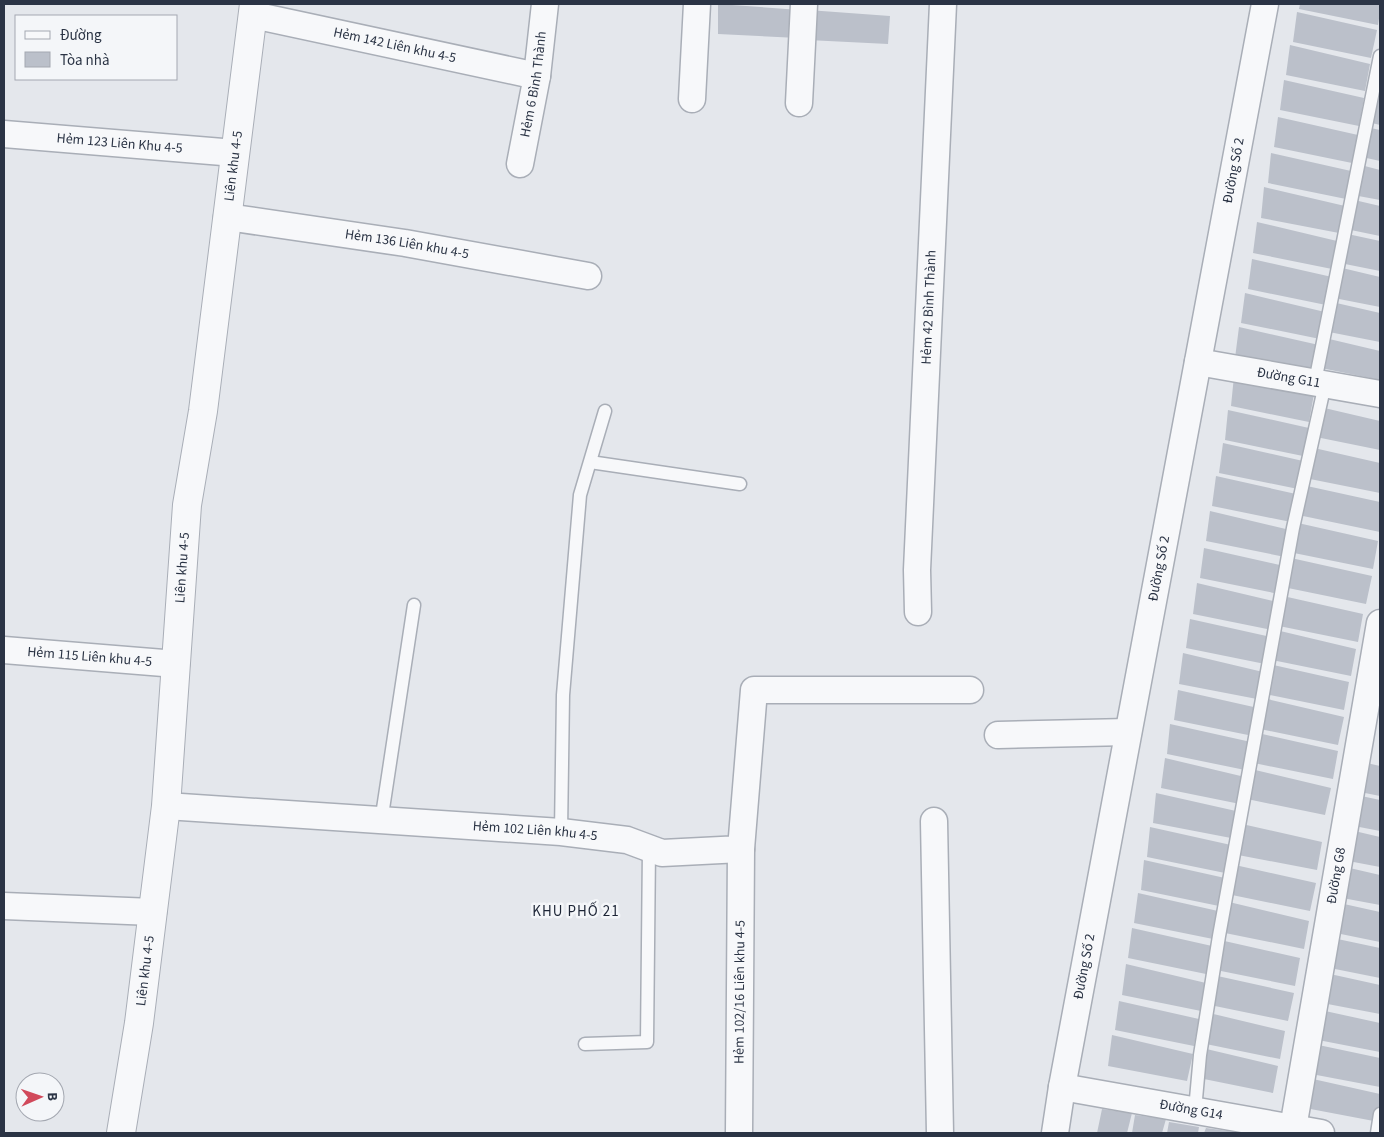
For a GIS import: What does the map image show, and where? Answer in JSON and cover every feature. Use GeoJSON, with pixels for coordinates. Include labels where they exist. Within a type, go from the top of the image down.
{"type":"FeatureCollection","features":[{"type":"Feature","properties":{"kind":"street","name":"Hẻm 6 Bình Thành"},"geometry":{"type":"LineString","coordinates":[[520,164],[537,76],[544,4]]}},
{"type":"Feature","properties":{"kind":"street"},"geometry":{"type":"LineString","coordinates":[[692,99],[697,4]]}},
{"type":"Feature","properties":{"kind":"street"},"geometry":{"type":"LineString","coordinates":[[799,103],[804,4]]}},
{"type":"Feature","properties":{"kind":"street","name":"Hẻm 42 Bình Thành"},"geometry":{"type":"LineString","coordinates":[[918,612],[918,560],[943,4]]}},
{"type":"Feature","properties":{"kind":"street","name":"Đường Số 2"},"geometry":{"type":"LineString","coordinates":[[1055,1133],[1128,732],[1265,4]]}},
{"type":"Feature","properties":{"kind":"street","name":"Hẻm 142 Liên khu 4-5"},"geometry":{"type":"LineString","coordinates":[[253,9],[537,76]]}},
{"type":"Feature","properties":{"kind":"street","name":"Liên khu 4-5"},"geometry":{"type":"LineString","coordinates":[[121,1133],[139,1023],[166,806],[187,505],[203,411],[253,9]]}},
{"type":"Feature","properties":{"kind":"street","name":"Hẻm 123 Liên Khu 4-5"},"geometry":{"type":"LineString","coordinates":[[4,134],[235,153]]}},
{"type":"Feature","properties":{"kind":"street","name":"Hẻm 136 Liên khu 4-5"},"geometry":{"type":"LineString","coordinates":[[227,217],[405,243],[588,276]]}},
{"type":"Feature","properties":{"kind":"street","name":"Đường G11"},"geometry":{"type":"LineString","coordinates":[[1198,362],[1380,394]]}},
{"type":"Feature","properties":{"kind":"street","name":"Đường G8"},"geometry":{"type":"LineString","coordinates":[[1293,1128],[1370,741],[1380,623]]}},
{"type":"Feature","properties":{"kind":"street","name":"Hẻm 115 Liên khu 4-5"},"geometry":{"type":"LineString","coordinates":[[4,650],[176,664]]}},
{"type":"Feature","properties":{"kind":"street"},"geometry":{"type":"LineString","coordinates":[[742,849],[754,690],[970,690]]}},
{"type":"Feature","properties":{"kind":"street"},"geometry":{"type":"LineString","coordinates":[[998,735],[1128,732]]}},
{"type":"Feature","properties":{"kind":"street","name":"Hẻm 102 Liên khu 4-5"},"geometry":{"type":"LineString","coordinates":[[166,806],[381,822],[561,832],[627,840],[662,853],[742,849]]}},
{"type":"Feature","properties":{"kind":"street"},"geometry":{"type":"LineString","coordinates":[[934,822],[940,1133]]}},
{"type":"Feature","properties":{"kind":"street","name":"Hẻm 102/16 Liên khu 4-5"},"geometry":{"type":"LineString","coordinates":[[740,1133],[742,849]]}},
{"type":"Feature","properties":{"kind":"street"},"geometry":{"type":"LineString","coordinates":[[4,906],[153,912]]}},
{"type":"Feature","properties":{"kind":"street","name":"Đường G14"},"geometry":{"type":"LineString","coordinates":[[1062,1087],[1321,1133]]}},
{"type":"Feature","properties":{"kind":"lane"},"geometry":{"type":"LineString","coordinates":[[1195,1110],[1200,1055],[1219,936],[1380,56]]}},
{"type":"Feature","properties":{"kind":"lane"},"geometry":{"type":"LineString","coordinates":[[561,832],[563,695],[580,495],[605,411]]}},
{"type":"Feature","properties":{"kind":"lane"},"geometry":{"type":"LineString","coordinates":[[590,462],[740,484]]}},
{"type":"Feature","properties":{"kind":"lane"},"geometry":{"type":"LineString","coordinates":[[381,822],[414,605]]}},
{"type":"Feature","properties":{"kind":"lane"},"geometry":{"type":"LineString","coordinates":[[585,1044],[647,1042],[649,848]]}},
{"type":"Feature","properties":{"kind":"lane"},"geometry":{"type":"LineString","coordinates":[[1377,1133],[1380,1114]]}},
{"type":"Feature","properties":{"kind":"building"},"geometry":{"type":"Polygon","coordinates":[[[718,4],[800,10],[798,38],[718,34],[718,4]]]}},
{"type":"Feature","properties":{"kind":"building"},"geometry":{"type":"Polygon","coordinates":[[[1300,4],[1380,4],[1378,25],[1299,9],[1300,4]]]}},
{"type":"Feature","properties":{"kind":"building"},"geometry":{"type":"Polygon","coordinates":[[[808,10],[890,16],[888,44],[808,40],[808,10]]]}},
{"type":"Feature","properties":{"kind":"building"},"geometry":{"type":"Polygon","coordinates":[[[1297,12],[1377,30],[1371,58],[1293,42],[1297,12]]]}},
{"type":"Feature","properties":{"kind":"building"},"geometry":{"type":"Polygon","coordinates":[[[1290,45],[1370,64],[1365,91],[1286,75],[1290,45]]]}},
{"type":"Feature","properties":{"kind":"building"},"geometry":{"type":"Polygon","coordinates":[[[1284,80],[1364,98],[1359,126],[1280,110],[1284,80]]]}},
{"type":"Feature","properties":{"kind":"building"},"geometry":{"type":"Polygon","coordinates":[[[1372,92],[1380,94],[1380,125],[1368,122],[1372,92]]]}},
{"type":"Feature","properties":{"kind":"building"},"geometry":{"type":"Polygon","coordinates":[[[1278,117],[1358,135],[1352,163],[1274,147],[1278,117]]]}},
{"type":"Feature","properties":{"kind":"building"},"geometry":{"type":"Polygon","coordinates":[[[1366,127],[1380,130],[1380,161],[1362,157],[1366,127]]]}},
{"type":"Feature","properties":{"kind":"building"},"geometry":{"type":"Polygon","coordinates":[[[1271,153],[1351,171],[1346,199],[1268,183],[1271,153]]]}},
{"type":"Feature","properties":{"kind":"building"},"geometry":{"type":"Polygon","coordinates":[[[1357,164],[1380,170],[1380,200],[1353,195],[1357,164]]]}},
{"type":"Feature","properties":{"kind":"building"},"geometry":{"type":"Polygon","coordinates":[[[1264,187],[1345,206],[1339,233],[1261,218],[1264,187]]]}},
{"type":"Feature","properties":{"kind":"building"},"geometry":{"type":"Polygon","coordinates":[[[1350,199],[1380,206],[1380,236],[1346,229],[1350,199]]]}},
{"type":"Feature","properties":{"kind":"building"},"geometry":{"type":"Polygon","coordinates":[[[1257,222],[1337,241],[1332,269],[1253,253],[1257,222]]]}},
{"type":"Feature","properties":{"kind":"building"},"geometry":{"type":"Polygon","coordinates":[[[1343,233],[1380,241],[1380,271],[1340,263],[1343,233]]]}},
{"type":"Feature","properties":{"kind":"building"},"geometry":{"type":"Polygon","coordinates":[[[1252,259],[1332,277],[1326,305],[1248,289],[1252,259]]]}},
{"type":"Feature","properties":{"kind":"building"},"geometry":{"type":"Polygon","coordinates":[[[1338,267],[1380,277],[1380,307],[1334,298],[1338,267]]]}},
{"type":"Feature","properties":{"kind":"building"},"geometry":{"type":"Polygon","coordinates":[[[1245,293],[1325,312],[1320,339],[1241,323],[1245,293]]]}},
{"type":"Feature","properties":{"kind":"building"},"geometry":{"type":"Polygon","coordinates":[[[1332,302],[1380,313],[1380,342],[1329,332],[1332,302]]]}},
{"type":"Feature","properties":{"kind":"building"},"geometry":{"type":"Polygon","coordinates":[[[1239,327],[1319,345],[1314,373],[1235,358],[1239,327]]]}},
{"type":"Feature","properties":{"kind":"building"},"geometry":{"type":"Polygon","coordinates":[[[1325,338],[1380,351],[1380,380],[1321,368],[1325,338]]]}},
{"type":"Feature","properties":{"kind":"building"},"geometry":{"type":"Polygon","coordinates":[[[1234,376],[1314,394],[1309,422],[1231,406],[1234,376]]]}},
{"type":"Feature","properties":{"kind":"building"},"geometry":{"type":"Polygon","coordinates":[[[1320,407],[1380,421],[1380,450],[1316,437],[1320,407]]]}},
{"type":"Feature","properties":{"kind":"building"},"geometry":{"type":"Polygon","coordinates":[[[1228,410],[1309,428],[1303,456],[1225,440],[1228,410]]]}},
{"type":"Feature","properties":{"kind":"building"},"geometry":{"type":"Polygon","coordinates":[[[1223,443],[1303,461],[1298,489],[1219,473],[1223,443]]]}},
{"type":"Feature","properties":{"kind":"building"},"geometry":{"type":"Polygon","coordinates":[[[1314,448],[1380,463],[1380,493],[1310,479],[1314,448]]]}},
{"type":"Feature","properties":{"kind":"building"},"geometry":{"type":"Polygon","coordinates":[[[1216,476],[1296,494],[1291,522],[1212,506],[1216,476]]]}},
{"type":"Feature","properties":{"kind":"building"},"geometry":{"type":"Polygon","coordinates":[[[1307,486],[1380,502],[1380,532],[1303,516],[1307,486]]]}},
{"type":"Feature","properties":{"kind":"building"},"geometry":{"type":"Polygon","coordinates":[[[1210,511],[1290,530],[1285,557],[1206,541],[1210,511]]]}},
{"type":"Feature","properties":{"kind":"building"},"geometry":{"type":"Polygon","coordinates":[[[1298,523],[1378,541],[1373,569],[1294,553],[1298,523]]]}},
{"type":"Feature","properties":{"kind":"building"},"geometry":{"type":"Polygon","coordinates":[[[1204,548],[1284,566],[1279,594],[1200,578],[1204,548]]]}},
{"type":"Feature","properties":{"kind":"building"},"geometry":{"type":"Polygon","coordinates":[[[1291,558],[1372,576],[1366,604],[1288,588],[1291,558]]]}},
{"type":"Feature","properties":{"kind":"building"},"geometry":{"type":"Polygon","coordinates":[[[1197,583],[1277,602],[1272,630],[1193,614],[1197,583]]]}},
{"type":"Feature","properties":{"kind":"building"},"geometry":{"type":"Polygon","coordinates":[[[1283,596],[1363,614],[1358,642],[1279,626],[1283,596]]]}},
{"type":"Feature","properties":{"kind":"building"},"geometry":{"type":"Polygon","coordinates":[[[1190,619],[1271,637],[1265,664],[1186,648],[1190,619]]]}},
{"type":"Feature","properties":{"kind":"building"},"geometry":{"type":"Polygon","coordinates":[[[1276,630],[1356,649],[1351,676],[1272,660],[1276,630]]]}},
{"type":"Feature","properties":{"kind":"building"},"geometry":{"type":"Polygon","coordinates":[[[1183,653],[1263,672],[1257,699],[1179,684],[1183,653]]]}},
{"type":"Feature","properties":{"kind":"building"},"geometry":{"type":"Polygon","coordinates":[[[1269,664],[1349,682],[1344,710],[1265,694],[1269,664]]]}},
{"type":"Feature","properties":{"kind":"building"},"geometry":{"type":"Polygon","coordinates":[[[1178,690],[1258,708],[1253,736],[1174,720],[1178,690]]]}},
{"type":"Feature","properties":{"kind":"building"},"geometry":{"type":"Polygon","coordinates":[[[1263,698],[1344,717],[1338,745],[1260,729],[1263,698]]]}},
{"type":"Feature","properties":{"kind":"building"},"geometry":{"type":"Polygon","coordinates":[[[1170,724],[1251,742],[1245,770],[1167,754],[1170,724]]]}},
{"type":"Feature","properties":{"kind":"building"},"geometry":{"type":"Polygon","coordinates":[[[1258,733],[1338,751],[1333,779],[1254,763],[1258,733]]]}},
{"type":"Feature","properties":{"kind":"building"},"geometry":{"type":"Polygon","coordinates":[[[1165,758],[1245,777],[1240,804],[1161,788],[1165,758]]]}},
{"type":"Feature","properties":{"kind":"building"},"geometry":{"type":"Polygon","coordinates":[[[1358,761],[1380,766],[1380,796],[1355,791],[1358,761]]]}},
{"type":"Feature","properties":{"kind":"building"},"geometry":{"type":"Polygon","coordinates":[[[1251,769],[1331,788],[1325,815],[1247,799],[1251,769]]]}},
{"type":"Feature","properties":{"kind":"building"},"geometry":{"type":"Polygon","coordinates":[[[1156,793],[1236,811],[1231,838],[1153,823],[1156,793]]]}},
{"type":"Feature","properties":{"kind":"building"},"geometry":{"type":"Polygon","coordinates":[[[1352,794],[1380,800],[1380,831],[1349,825],[1352,794]]]}},
{"type":"Feature","properties":{"kind":"building"},"geometry":{"type":"Polygon","coordinates":[[[1242,824],[1322,842],[1317,870],[1238,855],[1242,824]]]}},
{"type":"Feature","properties":{"kind":"building"},"geometry":{"type":"Polygon","coordinates":[[[1150,827],[1231,845],[1225,873],[1147,857],[1150,827]]]}},
{"type":"Feature","properties":{"kind":"building"},"geometry":{"type":"Polygon","coordinates":[[[1346,829],[1380,837],[1380,867],[1343,860],[1346,829]]]}},
{"type":"Feature","properties":{"kind":"building"},"geometry":{"type":"Polygon","coordinates":[[[1144,860],[1225,878],[1219,906],[1141,890],[1144,860]]]}},
{"type":"Feature","properties":{"kind":"building"},"geometry":{"type":"Polygon","coordinates":[[[1235,865],[1316,883],[1310,911],[1232,895],[1235,865]]]}},
{"type":"Feature","properties":{"kind":"building"},"geometry":{"type":"Polygon","coordinates":[[[1341,866],[1380,875],[1380,905],[1337,897],[1341,866]]]}},
{"type":"Feature","properties":{"kind":"building"},"geometry":{"type":"Polygon","coordinates":[[[1138,893],[1218,911],[1213,939],[1134,923],[1138,893]]]}},
{"type":"Feature","properties":{"kind":"building"},"geometry":{"type":"Polygon","coordinates":[[[1229,902],[1309,921],[1304,949],[1225,933],[1229,902]]]}},
{"type":"Feature","properties":{"kind":"building"},"geometry":{"type":"Polygon","coordinates":[[[1335,902],[1380,912],[1380,942],[1331,932],[1335,902]]]}},
{"type":"Feature","properties":{"kind":"building"},"geometry":{"type":"Polygon","coordinates":[[[1132,928],[1212,946],[1206,974],[1128,958],[1132,928]]]}},
{"type":"Feature","properties":{"kind":"building"},"geometry":{"type":"Polygon","coordinates":[[[1328,937],[1380,948],[1380,978],[1325,967],[1328,937]]]}},
{"type":"Feature","properties":{"kind":"building"},"geometry":{"type":"Polygon","coordinates":[[[1220,940],[1300,958],[1295,986],[1216,970],[1220,940]]]}},
{"type":"Feature","properties":{"kind":"building"},"geometry":{"type":"Polygon","coordinates":[[[1126,964],[1206,983],[1201,1011],[1122,995],[1126,964]]]}},
{"type":"Feature","properties":{"kind":"building"},"geometry":{"type":"Polygon","coordinates":[[[1321,972],[1380,985],[1380,1014],[1317,1002],[1321,972]]]}},
{"type":"Feature","properties":{"kind":"building"},"geometry":{"type":"Polygon","coordinates":[[[1213,975],[1294,993],[1288,1021],[1210,1005],[1213,975]]]}},
{"type":"Feature","properties":{"kind":"building"},"geometry":{"type":"Polygon","coordinates":[[[1119,1001],[1199,1019],[1194,1046],[1115,1030],[1119,1001]]]}},
{"type":"Feature","properties":{"kind":"building"},"geometry":{"type":"Polygon","coordinates":[[[1316,1009],[1380,1023],[1380,1052],[1313,1039],[1316,1009]]]}},
{"type":"Feature","properties":{"kind":"building"},"geometry":{"type":"Polygon","coordinates":[[[1205,1012],[1285,1031],[1280,1059],[1201,1043],[1205,1012]]]}},
{"type":"Feature","properties":{"kind":"building"},"geometry":{"type":"Polygon","coordinates":[[[1112,1035],[1193,1054],[1187,1081],[1108,1066],[1112,1035]]]}},
{"type":"Feature","properties":{"kind":"building"},"geometry":{"type":"Polygon","coordinates":[[[1309,1043],[1380,1058],[1380,1087],[1306,1073],[1309,1043]]]}},
{"type":"Feature","properties":{"kind":"building"},"geometry":{"type":"Polygon","coordinates":[[[1198,1047],[1278,1066],[1273,1093],[1194,1077],[1198,1047]]]}},
{"type":"Feature","properties":{"kind":"building"},"geometry":{"type":"Polygon","coordinates":[[[1304,1077],[1380,1094],[1379,1122],[1300,1107],[1304,1077]]]}},
{"type":"Feature","properties":{"kind":"building"},"geometry":{"type":"Polygon","coordinates":[[[1102,1109],[1132,1113],[1127,1133],[1097,1133],[1102,1109]]]}},
{"type":"Feature","properties":{"kind":"building"},"geometry":{"type":"Polygon","coordinates":[[[1135,1115],[1166,1119],[1162,1133],[1132,1133],[1135,1115]]]}},
{"type":"Feature","properties":{"kind":"building"},"geometry":{"type":"Polygon","coordinates":[[[1169,1122],[1199,1127],[1198,1133],[1167,1133],[1169,1122]]]}},
{"type":"Feature","properties":{"kind":"building"},"geometry":{"type":"Polygon","coordinates":[[[1206,1128],[1235,1132],[1235,1133],[1204,1133],[1206,1128]]]}},
{"type":"Feature","properties":{"kind":"district","name":"KHU PHỐ 21"},"geometry":{"type":"Point","coordinates":[576,911]}}]}
